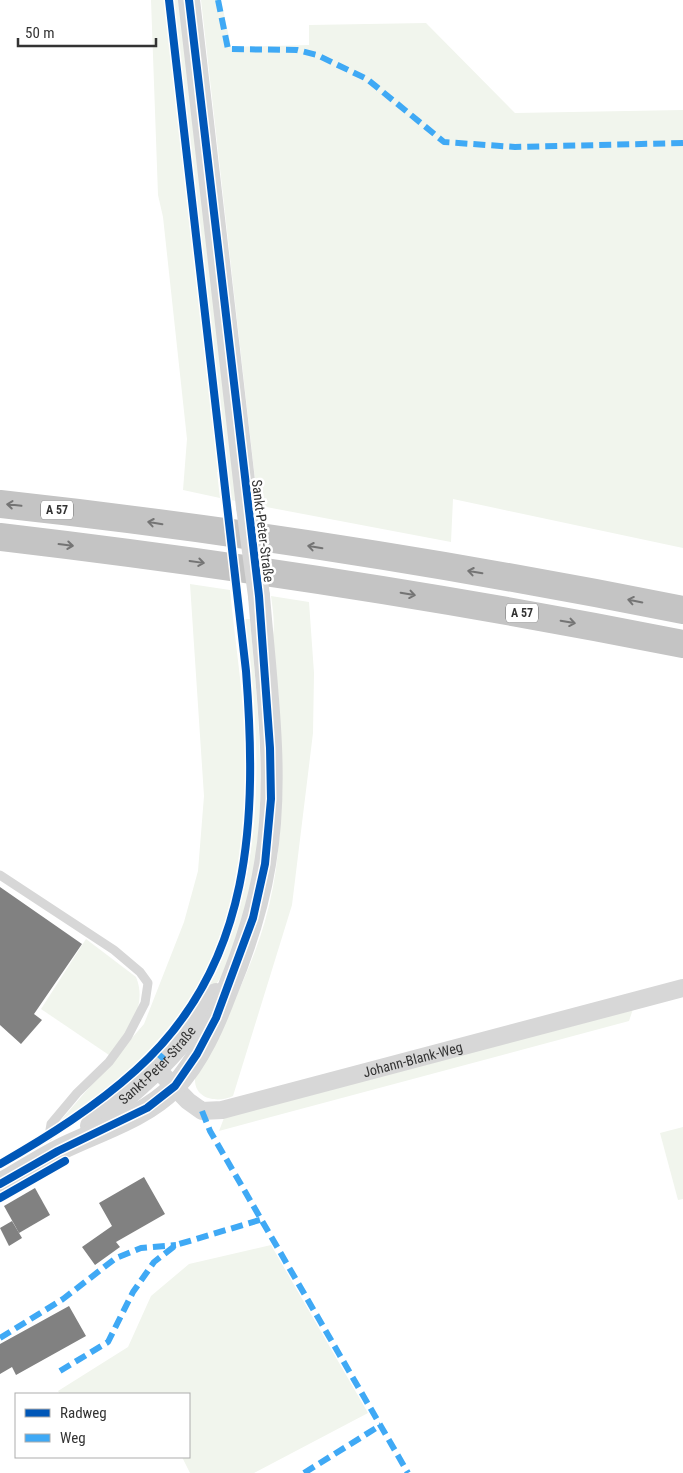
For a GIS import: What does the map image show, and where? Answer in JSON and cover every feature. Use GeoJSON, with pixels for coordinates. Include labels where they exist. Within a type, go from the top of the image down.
{"type":"FeatureCollection","features":[{"type":"Feature","properties":{"kind":"highway","name":"A 57"},"geometry":{"type":"LineString","coordinates":[[0,504],[115,517],[354,552],[579,590],[683,610]]}},
{"type":"Feature","properties":{"kind":"highway","name":"A 57"},"geometry":{"type":"LineString","coordinates":[[0,537],[114,550],[360,585],[572,622],[683,644]]}},
{"type":"Feature","properties":{"kind":"street","name":"Sankt-Peter-Straße"},"geometry":{"type":"LineString","coordinates":[[54,1143],[147,1108],[175,1086],[197,1054],[216,1018],[238,964],[253,918],[265,864],[271,799],[270,748],[259,596],[247,507],[189,0]]}},
{"type":"Feature","properties":{"kind":"street","name":"Sankt-Peter-Straße"},"geometry":{"type":"LineString","coordinates":[[0,1184],[54,1143],[128,1097],[178,1046],[238,964]]}},
{"type":"Feature","properties":{"kind":"street","name":"Johann-Blank-Weg"},"geometry":{"type":"LineString","coordinates":[[156,1069],[188,1101],[202,1111],[222,1110],[683,990]]}},
{"type":"Feature","properties":{"kind":"lane"},"geometry":{"type":"LineString","coordinates":[[0,875],[114,950],[140,972],[148,983],[145,1003],[128,1036],[109,1062],[50,1124],[54,1143]]}},
{"type":"Feature","properties":{"kind":"shaded area"},"geometry":{"type":"Polygon","coordinates":[[[151,0],[167,0],[219,472],[217,472],[220,498],[183,490],[187,439],[163,217],[158,195],[151,0]]]}},
{"type":"Feature","properties":{"kind":"shaded area"},"geometry":{"type":"Polygon","coordinates":[[[174,0],[179,0],[237,501],[230,500],[174,0]]]}},
{"type":"Feature","properties":{"kind":"shaded area"},"geometry":{"type":"Polygon","coordinates":[[[201,0],[221,0],[231,47],[309,45],[309,25],[426,23],[515,113],[683,110],[683,548],[453,499],[451,542],[261,506],[258,479],[255,479],[201,0]]]}},
{"type":"Feature","properties":{"kind":"shaded area"},"geometry":{"type":"Polygon","coordinates":[[[190,584],[230,590],[245,725],[247,807],[241,865],[229,917],[210,965],[183,1009],[148,1050],[106,1089],[56,1126],[144,1024],[184,922],[198,871],[204,796],[190,584]]]}},
{"type":"Feature","properties":{"kind":"shaded area"},"geometry":{"type":"Polygon","coordinates":[[[271,596],[309,602],[314,673],[313,733],[292,905],[233,1096],[215,1099],[203,1096],[199,1092],[196,1087],[196,1074],[202,1059],[229,1011],[252,960],[272,894],[276,866],[281,811],[281,755],[279,699],[273,648],[274,622],[271,596]]]}},
{"type":"Feature","properties":{"kind":"shaded area"},"geometry":{"type":"Polygon","coordinates":[[[244,619],[250,619],[256,689],[260,759],[259,829],[255,863],[245,915],[225,970],[217,983],[206,992],[226,949],[240,904],[250,857],[255,810],[255,714],[244,619]]]}},
{"type":"Feature","properties":{"kind":"shaded area"},"geometry":{"type":"Polygon","coordinates":[[[86,939],[136,977],[139,988],[140,998],[134,1019],[123,1038],[109,1055],[41,1009],[86,939]]]}},
{"type":"Feature","properties":{"kind":"shaded area"},"geometry":{"type":"Polygon","coordinates":[[[633,1009],[629,1021],[219,1131],[224,1118],[633,1009]]]}},
{"type":"Feature","properties":{"kind":"shaded area"},"geometry":{"type":"Polygon","coordinates":[[[683,1127],[683,1199],[678,1200],[660,1133],[683,1127]]]}},
{"type":"Feature","properties":{"kind":"shaded area"},"geometry":{"type":"Polygon","coordinates":[[[271,1245],[368,1413],[254,1473],[190,1473],[182,1458],[190,1458],[190,1393],[59,1393],[58,1391],[128,1347],[151,1296],[189,1264],[271,1245]]]}},
{"type":"Feature","properties":{"kind":"building"},"geometry":{"type":"Polygon","coordinates":[[[0,887],[82,944],[34,1014],[42,1020],[21,1044],[0,1025],[0,887]]]}},
{"type":"Feature","properties":{"kind":"building"},"geometry":{"type":"Polygon","coordinates":[[[144,1177],[165,1214],[116,1242],[120,1247],[95,1265],[82,1247],[112,1226],[99,1203],[144,1177]]]}},
{"type":"Feature","properties":{"kind":"building"},"geometry":{"type":"Polygon","coordinates":[[[35,1188],[50,1215],[19,1233],[4,1206],[35,1188]]]}},
{"type":"Feature","properties":{"kind":"building"},"geometry":{"type":"Polygon","coordinates":[[[12,1221],[22,1238],[9,1246],[0,1228],[12,1221]]]}},
{"type":"Feature","properties":{"kind":"building"},"geometry":{"type":"Polygon","coordinates":[[[69,1306],[86,1336],[16,1375],[12,1367],[0,1374],[0,1344],[69,1306]]]}},
{"type":"Feature","properties":{"kind":"marked path"},"geometry":{"type":"LineString","coordinates":[[218,0],[228,49],[297,50],[317,55],[367,79],[444,142],[515,147],[683,143]]}},
{"type":"Feature","properties":{"kind":"marked path"},"geometry":{"type":"LineString","coordinates":[[155,1051],[165,1060]]}},
{"type":"Feature","properties":{"kind":"marked path"},"geometry":{"type":"LineString","coordinates":[[202,1111],[210,1131],[408,1473]]}},
{"type":"Feature","properties":{"kind":"marked path"},"geometry":{"type":"LineString","coordinates":[[60,1371],[108,1342],[133,1292],[154,1262],[176,1245],[263,1219]]}},
{"type":"Feature","properties":{"kind":"marked path"},"geometry":{"type":"LineString","coordinates":[[0,1338],[63,1299],[116,1258],[141,1248],[176,1245]]}},
{"type":"Feature","properties":{"kind":"marked path"},"geometry":{"type":"LineString","coordinates":[[304,1473],[381,1425]]}},
{"type":"Feature","properties":{"kind":"cycle path"},"geometry":{"type":"LineString","coordinates":[[0,1164],[88,1109],[136,1070],[175,1028],[205,983],[226,936],[239,886],[247,833],[250,780],[246,671],[169,0]]}},
{"type":"Feature","properties":{"kind":"cycle path"},"geometry":{"type":"LineString","coordinates":[[0,1184],[58,1151],[147,1108],[175,1086],[197,1054],[216,1018],[253,918],[265,864],[271,799],[270,748],[259,596],[189,0]]}},
{"type":"Feature","properties":{"kind":"cycle path"},"geometry":{"type":"LineString","coordinates":[[0,1198],[65,1161]]}}]}
